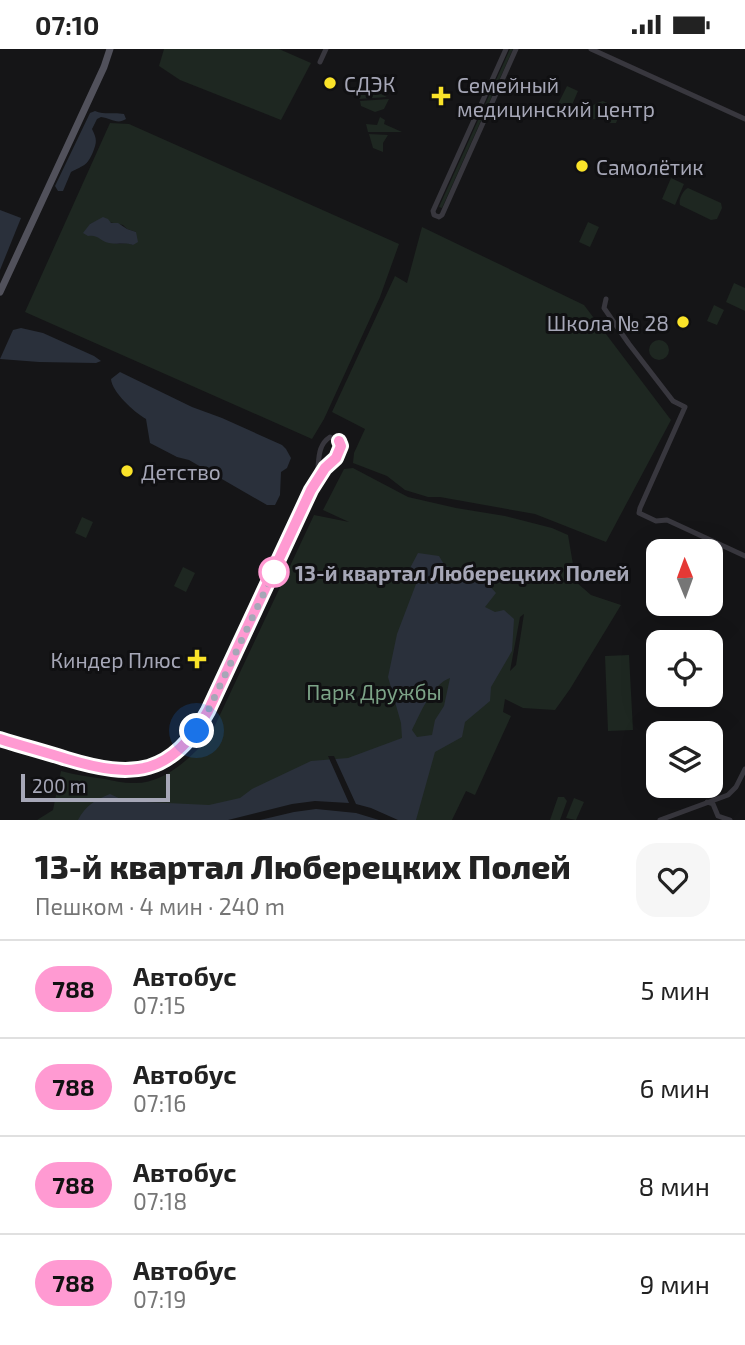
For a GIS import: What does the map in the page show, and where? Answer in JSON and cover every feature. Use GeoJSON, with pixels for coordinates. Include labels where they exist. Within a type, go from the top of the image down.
{"type":"FeatureCollection","features":[{"type":"Feature","properties":{"kind":"main road"},"geometry":{"type":"LineString","coordinates":[[0,292],[111,51]]}},
{"type":"Feature","properties":{"kind":"street"},"geometry":{"type":"LineString","coordinates":[[320,62],[326,49]]}},
{"type":"Feature","properties":{"kind":"street"},"geometry":{"type":"LineString","coordinates":[[506,49],[433,211],[434,215],[442,215],[516,49]]}},
{"type":"Feature","properties":{"kind":"street"},"geometry":{"type":"LineString","coordinates":[[591,49],[745,119]]}},
{"type":"Feature","properties":{"kind":"street"},"geometry":{"type":"LineString","coordinates":[[606,299],[604,308],[629,344],[673,401],[685,407],[639,513],[656,521],[667,520],[745,556]]}},
{"type":"Feature","properties":{"kind":"street"},"geometry":{"type":"LineString","coordinates":[[0,739],[91,766],[114,770],[145,768],[161,763],[176,753],[197,731],[208,711],[311,490],[318,468],[318,454],[325,440],[330,437],[339,441],[341,446],[336,458],[325,468],[311,490]]}},
{"type":"Feature","properties":{"kind":"street"},"geometry":{"type":"LineString","coordinates":[[660,820],[728,795],[736,787],[745,769]]}},
{"type":"Feature","properties":{"kind":"street"},"geometry":{"type":"LineString","coordinates":[[706,802],[713,804],[718,816],[730,820]]}},
{"type":"Feature","properties":{"kind":"green space"},"geometry":{"type":"Polygon","coordinates":[[[164,49],[279,49],[311,63],[281,120],[180,80],[159,66],[164,49]]]}},
{"type":"Feature","properties":{"kind":"green space"},"geometry":{"type":"Polygon","coordinates":[[[510,49],[513,49],[442,208],[439,207],[510,49]]]}},
{"type":"Feature","properties":{"kind":"green space"},"geometry":{"type":"Polygon","coordinates":[[[358,83],[387,97],[359,99],[356,87],[358,83]]]}},
{"type":"Feature","properties":{"kind":"green space"},"geometry":{"type":"Polygon","coordinates":[[[567,86],[578,91],[569,112],[557,106],[567,86]]]}},
{"type":"Feature","properties":{"kind":"green space"},"geometry":{"type":"Polygon","coordinates":[[[389,99],[384,109],[375,112],[361,106],[360,101],[389,99]]]}},
{"type":"Feature","properties":{"kind":"green space"},"geometry":{"type":"Polygon","coordinates":[[[603,101],[616,107],[616,123],[610,123],[604,117],[587,119],[587,112],[591,107],[603,101]]]}},
{"type":"Feature","properties":{"kind":"green space"},"geometry":{"type":"Polygon","coordinates":[[[380,117],[385,120],[384,124],[402,132],[368,132],[366,124],[377,125],[380,117]]]}},
{"type":"Feature","properties":{"kind":"green space"},"geometry":{"type":"Polygon","coordinates":[[[110,123],[129,124],[399,244],[380,297],[324,419],[312,439],[25,312],[110,123]],[[99,220],[90,224],[93,234],[117,244],[133,245],[136,232],[123,225],[99,220]]]}},
{"type":"Feature","properties":{"kind":"green space"},"geometry":{"type":"Polygon","coordinates":[[[369,134],[388,135],[383,143],[383,152],[373,148],[369,134]]]}},
{"type":"Feature","properties":{"kind":"green space"},"geometry":{"type":"Polygon","coordinates":[[[671,178],[684,184],[675,205],[662,199],[671,178]]]}},
{"type":"Feature","properties":{"kind":"green space"},"geometry":{"type":"Polygon","coordinates":[[[688,188],[721,203],[722,208],[717,219],[711,220],[680,205],[681,195],[688,188]]]}},
{"type":"Feature","properties":{"kind":"green space"},"geometry":{"type":"Polygon","coordinates":[[[588,222],[599,227],[590,247],[579,242],[588,222]]]}},
{"type":"Feature","properties":{"kind":"green space"},"geometry":{"type":"Polygon","coordinates":[[[422,227],[584,305],[671,420],[606,542],[535,514],[428,497],[405,490],[387,476],[353,463],[354,453],[365,429],[332,412],[395,276],[407,283],[422,227]]]}},
{"type":"Feature","properties":{"kind":"green space"},"geometry":{"type":"Polygon","coordinates":[[[734,283],[745,288],[745,311],[726,302],[734,283]]]}},
{"type":"Feature","properties":{"kind":"green space"},"geometry":{"type":"Polygon","coordinates":[[[714,305],[724,310],[717,325],[707,321],[714,305]]]}},
{"type":"Feature","properties":{"kind":"green space"},"geometry":{"type":"Polygon","coordinates":[[[659,340],[666,343],[669,350],[666,357],[659,360],[652,357],[649,350],[652,343],[659,340]]]}},
{"type":"Feature","properties":{"kind":"green space","name":"Парк Дружбы"},"geometry":{"type":"Polygon","coordinates":[[[353,468],[408,497],[505,516],[568,535],[576,582],[591,595],[621,605],[555,710],[523,708],[505,699],[503,712],[511,716],[475,795],[466,791],[452,820],[37,820],[53,810],[61,771],[132,783],[155,780],[176,769],[210,736],[314,515],[349,522],[323,510],[344,469],[353,468]],[[524,614],[520,617],[510,671],[516,665],[524,614]]]}},
{"type":"Feature","properties":{"kind":"green space"},"geometry":{"type":"Polygon","coordinates":[[[82,517],[93,522],[86,538],[75,533],[82,517]]]}},
{"type":"Feature","properties":{"kind":"green space"},"geometry":{"type":"Polygon","coordinates":[[[183,567],[195,573],[186,592],[174,586],[183,567]]]}},
{"type":"Feature","properties":{"kind":"green space"},"geometry":{"type":"Polygon","coordinates":[[[629,655],[633,730],[608,731],[605,656],[629,655]]]}},
{"type":"Feature","properties":{"kind":"green space"},"geometry":{"type":"Polygon","coordinates":[[[558,797],[564,797],[567,801],[560,820],[550,820],[558,797]]]}},
{"type":"Feature","properties":{"kind":"green space"},"geometry":{"type":"Polygon","coordinates":[[[574,798],[584,802],[576,820],[566,818],[574,798]]]}},
{"type":"Feature","properties":{"kind":"shaded area"},"geometry":{"type":"Polygon","coordinates":[[[95,111],[124,114],[126,119],[97,119],[92,129],[96,141],[91,157],[85,165],[71,172],[63,191],[58,191],[55,186],[90,113],[95,111]]]}},
{"type":"Feature","properties":{"kind":"shaded area"},"geometry":{"type":"Polygon","coordinates":[[[0,210],[21,218],[0,270],[0,210]]]}},
{"type":"Feature","properties":{"kind":"shaded area"},"geometry":{"type":"Polygon","coordinates":[[[103,217],[111,223],[118,223],[136,232],[138,242],[133,245],[109,243],[83,233],[90,224],[103,217]]]}},
{"type":"Feature","properties":{"kind":"shaded area"},"geometry":{"type":"Polygon","coordinates":[[[21,328],[43,333],[101,361],[39,362],[0,359],[13,330],[21,328]]]}},
{"type":"Feature","properties":{"kind":"shaded area"},"geometry":{"type":"Polygon","coordinates":[[[120,372],[192,407],[282,445],[291,458],[287,468],[281,472],[280,495],[275,505],[267,505],[189,460],[150,443],[146,419],[124,401],[112,384],[111,379],[120,372]]]}},
{"type":"Feature","properties":{"kind":"shaded area"},"geometry":{"type":"Polygon","coordinates":[[[418,553],[439,556],[445,566],[479,574],[496,593],[485,607],[495,612],[504,610],[514,619],[512,651],[491,687],[490,701],[465,722],[462,737],[435,752],[416,820],[78,820],[91,804],[110,794],[125,801],[209,805],[240,798],[252,789],[311,761],[348,758],[402,738],[401,723],[388,677],[397,634],[416,584],[409,570],[418,553]],[[450,678],[438,686],[423,708],[412,730],[417,737],[432,735],[435,720],[444,706],[450,678]]]}},
{"type":"Feature","properties":{"kind":"pier"},"geometry":{"type":"Polygon","coordinates":[[[328,756],[334,756],[356,804],[398,820],[379,820],[356,813],[316,809],[260,820],[228,820],[292,804],[315,801],[349,803],[328,756]]]}},
{"type":"Feature","properties":{"kind":"bus line","name":"788"},"geometry":{"type":"LineString","coordinates":[[0,739],[91,766],[130,771],[161,763],[187,744],[208,711],[311,490],[325,468],[336,458],[341,446],[339,441]]}},
{"type":"Feature","properties":{"kind":"place","name":"СДЭК"},"geometry":{"type":"Point","coordinates":[330,83]}},
{"type":"Feature","properties":{"kind":"place","name":"Семейный медицинский центр"},"geometry":{"type":"Point","coordinates":[441,96]}},
{"type":"Feature","properties":{"kind":"place","name":"Самолётик"},"geometry":{"type":"Point","coordinates":[582,166]}},
{"type":"Feature","properties":{"kind":"place","name":"Школа № 28"},"geometry":{"type":"Point","coordinates":[683,322]}},
{"type":"Feature","properties":{"kind":"place","name":"Детство"},"geometry":{"type":"Point","coordinates":[127,471]}},
{"type":"Feature","properties":{"kind":"place","name":"13-й квартал Люберецких Полей"},"geometry":{"type":"Point","coordinates":[274,572]}},
{"type":"Feature","properties":{"kind":"place","name":"Киндер Плюс"},"geometry":{"type":"Point","coordinates":[197,659]}},
{"type":"Feature","properties":{"kind":"route"},"geometry":{"type":"LineString","coordinates":[[197,731],[274,572]]}}]}
